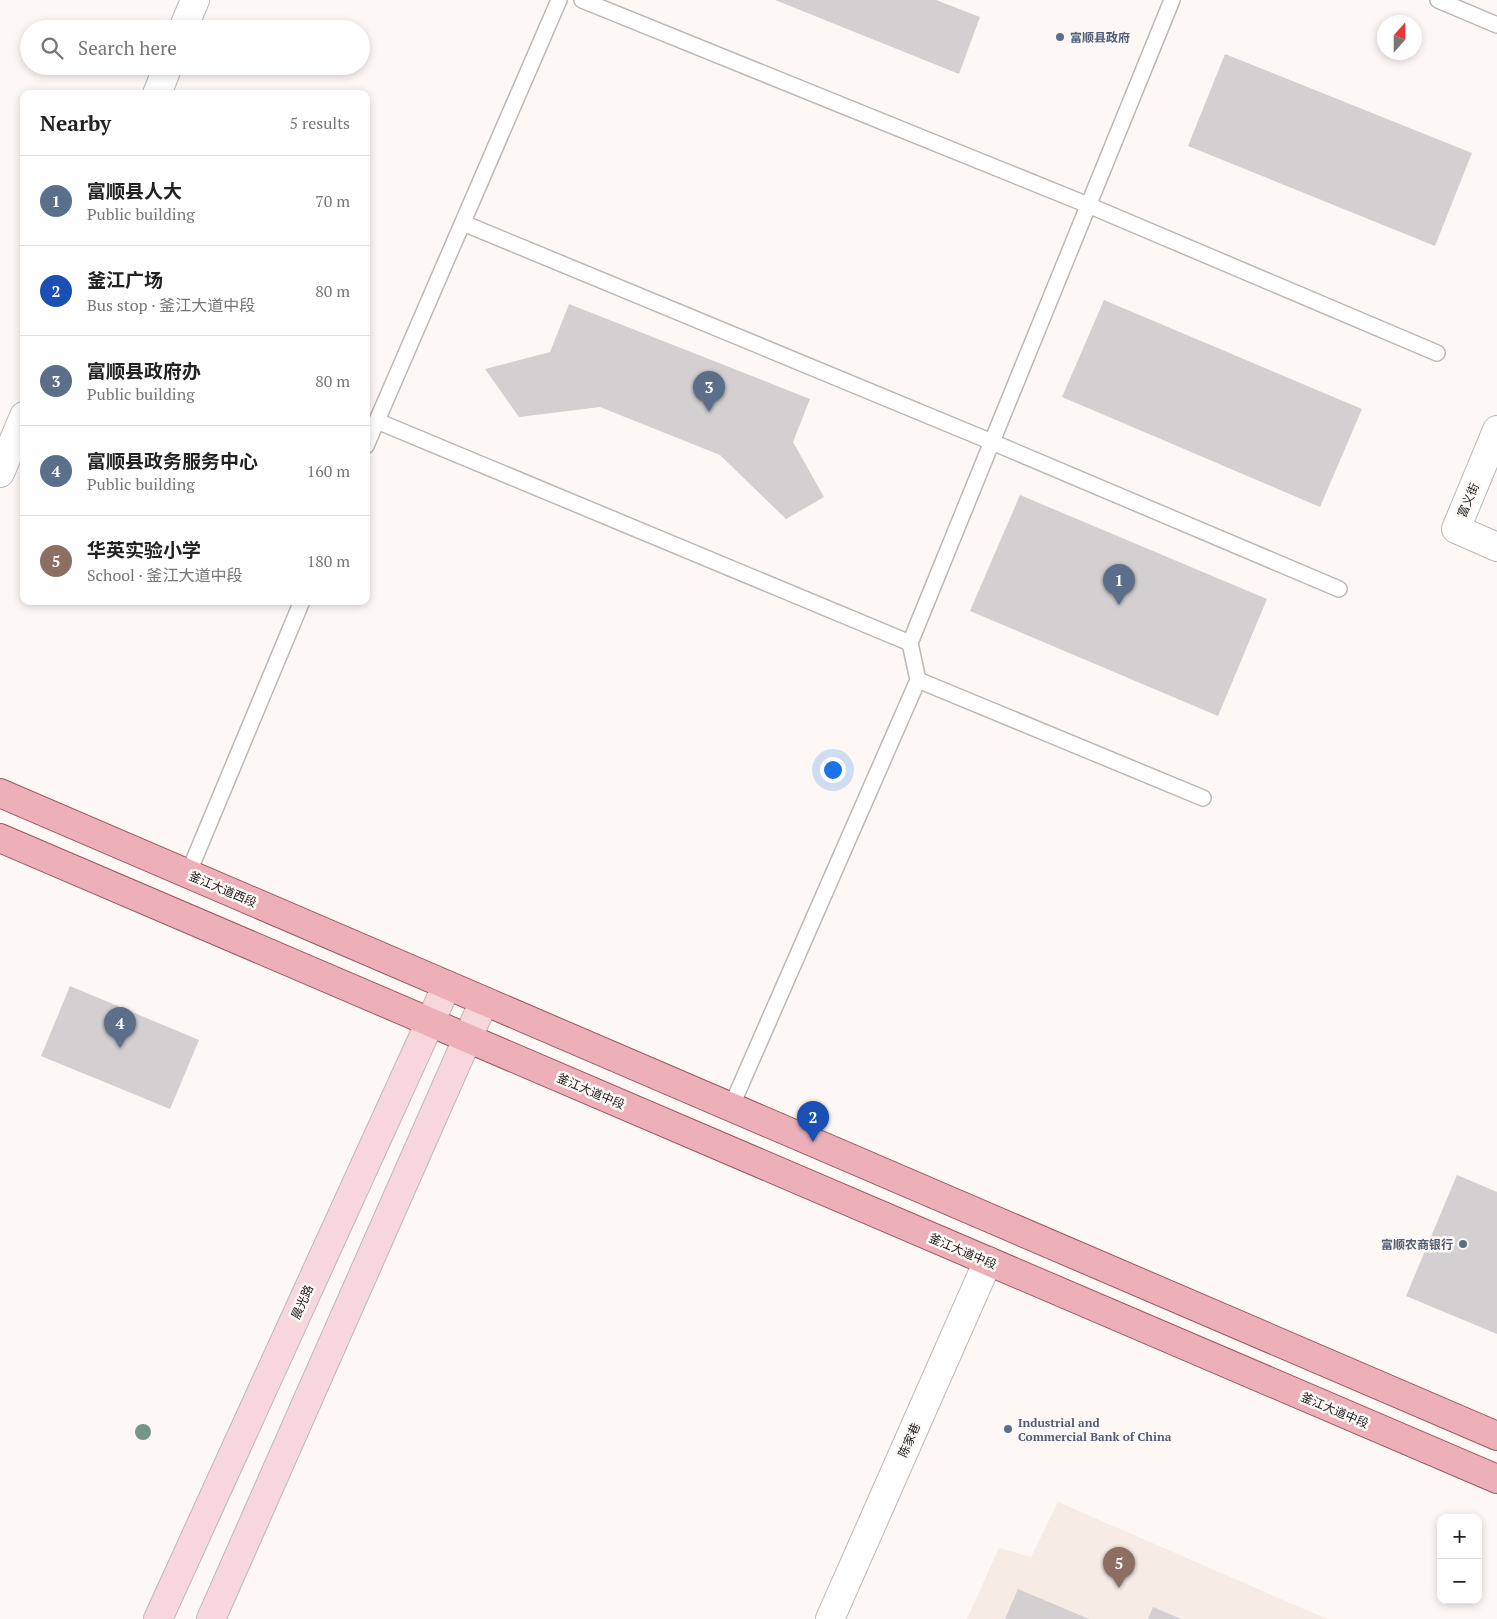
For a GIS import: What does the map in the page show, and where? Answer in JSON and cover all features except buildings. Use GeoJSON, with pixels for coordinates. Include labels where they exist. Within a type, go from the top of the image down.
{"type":"FeatureCollection","features":[{"type":"Feature","properties":{"kind":"main road","name":"釜江大道西段"},"geometry":{"type":"LineString","coordinates":[[0,794],[446,985]]}},
{"type":"Feature","properties":{"kind":"main road"},"geometry":{"type":"LineString","coordinates":[[0,838],[429,1023]]}},
{"type":"Feature","properties":{"kind":"main road"},"geometry":{"type":"LineString","coordinates":[[446,985],[1497,1436]]}},
{"type":"Feature","properties":{"kind":"main road","name":"晨光路"},"geometry":{"type":"LineString","coordinates":[[158,1619],[446,985]]}},
{"type":"Feature","properties":{"kind":"main road"},"geometry":{"type":"LineString","coordinates":[[211,1619],[484,1001]]}},
{"type":"Feature","properties":{"kind":"main road","name":"釜江大道中段"},"geometry":{"type":"LineString","coordinates":[[429,1023],[1497,1479]]}},
{"type":"Feature","properties":{"kind":"street"},"geometry":{"type":"LineString","coordinates":[[187,20],[195,0]]}},
{"type":"Feature","properties":{"kind":"street"},"geometry":{"type":"LineString","coordinates":[[159,90],[164,75]]}},
{"type":"Feature","properties":{"kind":"street"},"geometry":{"type":"LineString","coordinates":[[0,473],[20,426]]}},
{"type":"Feature","properties":{"kind":"street","name":"富义街"},"geometry":{"type":"LineString","coordinates":[[1497,430],[1456,529],[1497,547]]}},
{"type":"Feature","properties":{"kind":"street","name":"陈家巷"},"geometry":{"type":"LineString","coordinates":[[830,1619],[988,1261]]}},
{"type":"Feature","properties":{"kind":"lane"},"geometry":{"type":"LineString","coordinates":[[370,436],[560,0]]}},
{"type":"Feature","properties":{"kind":"lane"},"geometry":{"type":"LineString","coordinates":[[582,0],[1088,205],[1437,353]]}},
{"type":"Feature","properties":{"kind":"lane"},"geometry":{"type":"LineString","coordinates":[[731,1107],[918,680],[910,643],[1172,0]]}},
{"type":"Feature","properties":{"kind":"lane"},"geometry":{"type":"LineString","coordinates":[[1438,0],[1497,25]]}},
{"type":"Feature","properties":{"kind":"lane"},"geometry":{"type":"LineString","coordinates":[[462,223],[992,442],[1339,589]]}},
{"type":"Feature","properties":{"kind":"lane"},"geometry":{"type":"LineString","coordinates":[[376,421],[910,643]]}},
{"type":"Feature","properties":{"kind":"lane"},"geometry":{"type":"LineString","coordinates":[[188,874],[300,605]]}},
{"type":"Feature","properties":{"kind":"lane"},"geometry":{"type":"LineString","coordinates":[[918,680],[1203,798]]}},
{"type":"Feature","properties":{"kind":"shaded area"},"geometry":{"type":"Polygon","coordinates":[[[1058,1502],[1327,1619],[967,1619],[999,1548],[1031,1557],[1058,1502]]]}},
{"type":"Feature","properties":{"kind":"place","name":"富顺县政府"},"geometry":{"type":"Point","coordinates":[1060,37]}},
{"type":"Feature","properties":{"kind":"place","name":"富顺县政府办"},"geometry":{"type":"Point","coordinates":[709,412]}},
{"type":"Feature","properties":{"kind":"place","name":"富顺县人大"},"geometry":{"type":"Point","coordinates":[1119,605]}},
{"type":"Feature","properties":{"kind":"place","name":"富顺县政务服务中心"},"geometry":{"type":"Point","coordinates":[120,1048]}},
{"type":"Feature","properties":{"kind":"place","name":"釜江广场"},"geometry":{"type":"Point","coordinates":[813,1142]}},
{"type":"Feature","properties":{"kind":"place","name":"富顺农商银行"},"geometry":{"type":"Point","coordinates":[1463,1244]}},
{"type":"Feature","properties":{"kind":"place","name":"Industrial and Commercial Bank of China"},"geometry":{"type":"Point","coordinates":[1008,1429]}},
{"type":"Feature","properties":{"kind":"place","name":"华英实验小学"},"geometry":{"type":"Point","coordinates":[1119,1588]}}]}
